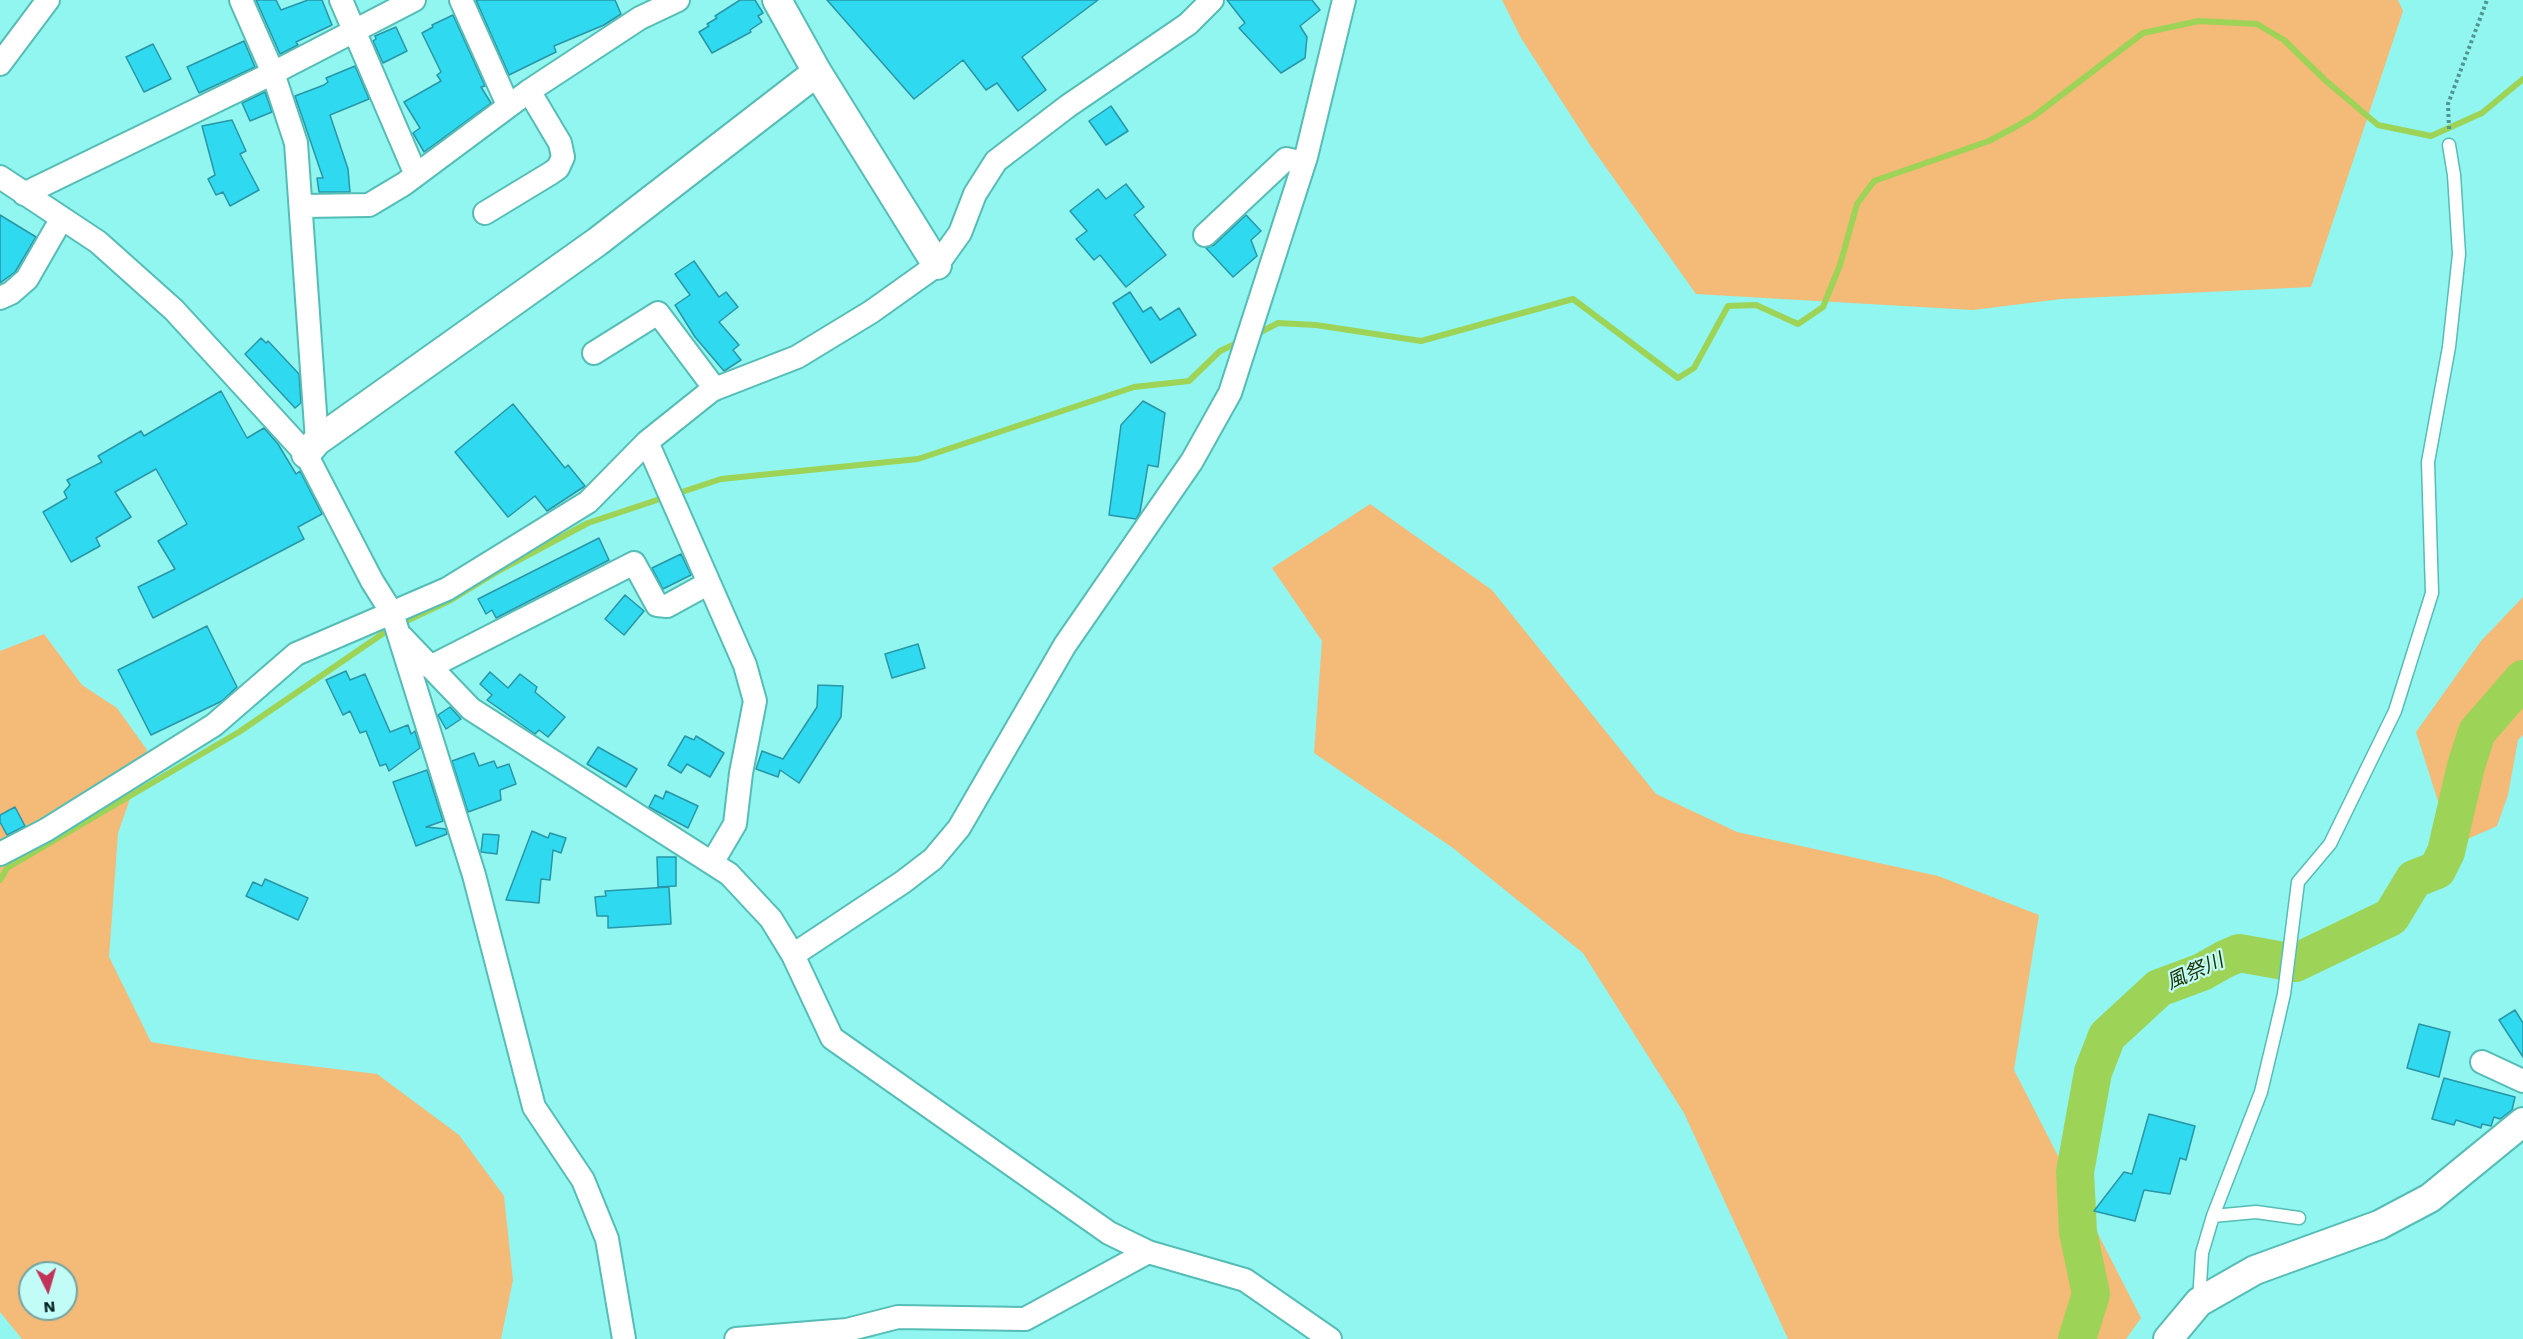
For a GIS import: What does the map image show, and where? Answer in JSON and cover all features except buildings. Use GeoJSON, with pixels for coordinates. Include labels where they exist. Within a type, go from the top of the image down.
{"type":"FeatureCollection","features":[{"type":"Feature","properties":{"kind":"street"},"geometry":{"type":"LineString","coordinates":[[0,64],[48,0]]}},
{"type":"Feature","properties":{"kind":"street"},"geometry":{"type":"LineString","coordinates":[[241,0],[273,73],[296,143],[303,206],[311,448]]}},
{"type":"Feature","properties":{"kind":"street"},"geometry":{"type":"LineString","coordinates":[[340,0],[416,175]]}},
{"type":"Feature","properties":{"kind":"street"},"geometry":{"type":"LineString","coordinates":[[24,194],[273,73],[414,0]]}},
{"type":"Feature","properties":{"kind":"street"},"geometry":{"type":"LineString","coordinates":[[461,0],[508,105]]}},
{"type":"Feature","properties":{"kind":"street"},"geometry":{"type":"LineString","coordinates":[[303,206],[369,205],[416,175],[529,91],[640,18],[678,0]]}},
{"type":"Feature","properties":{"kind":"street"},"geometry":{"type":"LineString","coordinates":[[777,0],[817,72],[937,265]]}},
{"type":"Feature","properties":{"kind":"street"},"geometry":{"type":"LineString","coordinates":[[0,854],[46,830],[214,725],[296,654],[396,623],[588,502],[647,442],[715,389],[797,357],[871,312],[937,265],[960,233],[975,194],[996,160],[1068,106],[1188,24],[1212,0]]}},
{"type":"Feature","properties":{"kind":"street"},"geometry":{"type":"LineString","coordinates":[[794,955],[903,882],[933,859],[959,828],[1065,645],[1192,461],[1230,393],[1304,164],[1344,0]]}},
{"type":"Feature","properties":{"kind":"street"},"geometry":{"type":"LineString","coordinates":[[311,448],[597,242],[817,72]]}},
{"type":"Feature","properties":{"kind":"street"},"geometry":{"type":"LineString","coordinates":[[485,213],[558,168],[563,157],[561,143],[529,91]]}},
{"type":"Feature","properties":{"kind":"street"},"geometry":{"type":"LineString","coordinates":[[1205,235],[1286,159],[1304,164]]}},
{"type":"Feature","properties":{"kind":"street"},"geometry":{"type":"LineString","coordinates":[[0,177],[98,242],[174,310],[311,448],[372,581],[396,623],[430,667],[444,678],[471,709],[729,874],[771,920],[794,955],[832,1038],[1109,1233],[1148,1252],[1245,1280],[1330,1339]]}},
{"type":"Feature","properties":{"kind":"street"},"geometry":{"type":"LineString","coordinates":[[0,298],[12,293],[27,279],[62,218]]}},
{"type":"Feature","properties":{"kind":"street"},"geometry":{"type":"LineString","coordinates":[[594,353],[658,313],[715,389]]}},
{"type":"Feature","properties":{"kind":"street"},"geometry":{"type":"LineString","coordinates":[[647,442],[747,672],[755,701],[741,773],[735,824],[712,863]]}},
{"type":"Feature","properties":{"kind":"street"},"geometry":{"type":"LineString","coordinates":[[430,667],[634,563],[657,605],[667,606],[709,583]]}},
{"type":"Feature","properties":{"kind":"street"},"geometry":{"type":"LineString","coordinates":[[396,623],[474,875],[534,1107],[583,1180],[607,1239],[624,1339]]}},
{"type":"Feature","properties":{"kind":"street"},"geometry":{"type":"LineString","coordinates":[[2482,1062],[2523,1081]]}},
{"type":"Feature","properties":{"kind":"street"},"geometry":{"type":"LineString","coordinates":[[2184,1324],[2255,1270],[2379,1225],[2430,1198],[2523,1122]]}},
{"type":"Feature","properties":{"kind":"street"},"geometry":{"type":"LineString","coordinates":[[736,1339],[847,1330],[898,1317],[1025,1319],[1148,1252]]}},
{"type":"Feature","properties":{"kind":"lane"},"geometry":{"type":"LineString","coordinates":[[2184,1324],[2214,1216],[2261,1092],[2284,994],[2298,882],[2330,844],[2395,711],[2432,594],[2428,462],[2450,346],[2459,254],[2454,175],[2449,145]]}},
{"type":"Feature","properties":{"kind":"lane"},"geometry":{"type":"LineString","coordinates":[[2214,1216],[2256,1212],[2299,1218]]}},
{"type":"Feature","properties":{"kind":"path"},"geometry":{"type":"LineString","coordinates":[[2449,145],[2448,104],[2487,0]]}},
{"type":"Feature","properties":{"kind":"shaded area"},"geometry":{"type":"Polygon","coordinates":[[[1502,0],[2398,0],[2403,11],[2311,287],[2061,299],[1973,310],[1696,294],[1590,145],[1521,38],[1502,0]]]}},
{"type":"Feature","properties":{"kind":"shaded area"},"geometry":{"type":"Polygon","coordinates":[[[1370,504],[1492,590],[1656,794],[1737,832],[1938,876],[2039,915],[2014,1070],[2141,1318],[2126,1339],[1788,1339],[1684,1113],[1583,953],[1453,848],[1314,753],[1322,641],[1272,568],[1370,504]]]}},
{"type":"Feature","properties":{"kind":"shaded area"},"geometry":{"type":"Polygon","coordinates":[[[2523,597],[2523,735],[2518,740],[2508,795],[2497,826],[2463,841],[2449,836],[2416,732],[2481,641],[2523,597]]]}},
{"type":"Feature","properties":{"kind":"shaded area"},"geometry":{"type":"Polygon","coordinates":[[[44,634],[82,685],[117,708],[147,750],[118,833],[109,957],[151,1042],[252,1059],[377,1074],[459,1135],[504,1196],[513,1280],[501,1339],[22,1339],[0,1312],[0,651],[44,634]]]}},
{"type":"Feature","properties":{"kind":"waterway"},"geometry":{"type":"LineString","coordinates":[[1257,334],[1278,323],[1316,325],[1421,341],[1573,299],[1678,378],[1694,368],[1728,306],[1756,305],[1798,324],[1823,307],[1840,265],[1857,204],[1874,181],[1989,141],[2017,126],[2034,116],[2143,33],[2199,21],[2257,24],[2284,40],[2325,80],[2378,125],[2431,136],[2482,113],[2523,79]]}},
{"type":"Feature","properties":{"kind":"waterway"},"geometry":{"type":"LineString","coordinates":[[676,494],[721,479],[918,459],[1134,387],[1189,381],[1220,351],[1239,342]]}},
{"type":"Feature","properties":{"kind":"waterway"},"geometry":{"type":"LineString","coordinates":[[400,624],[451,600],[500,570],[588,523],[666,497]]}},
{"type":"Feature","properties":{"kind":"waterway"},"geometry":{"type":"LineString","coordinates":[[0,880],[7,868],[239,732],[391,628]]}},
{"type":"Feature","properties":{"kind":"waterway","name":"風祭川"},"geometry":{"type":"LineString","coordinates":[[2077,1339],[2091,1294],[2078,1232],[2075,1172],[2093,1072],[2107,1036],[2159,988],[2202,972],[2239,953],[2295,963],[2391,917],[2414,879],[2437,870],[2446,852],[2466,766],[2477,732],[2523,679]]}}]}
